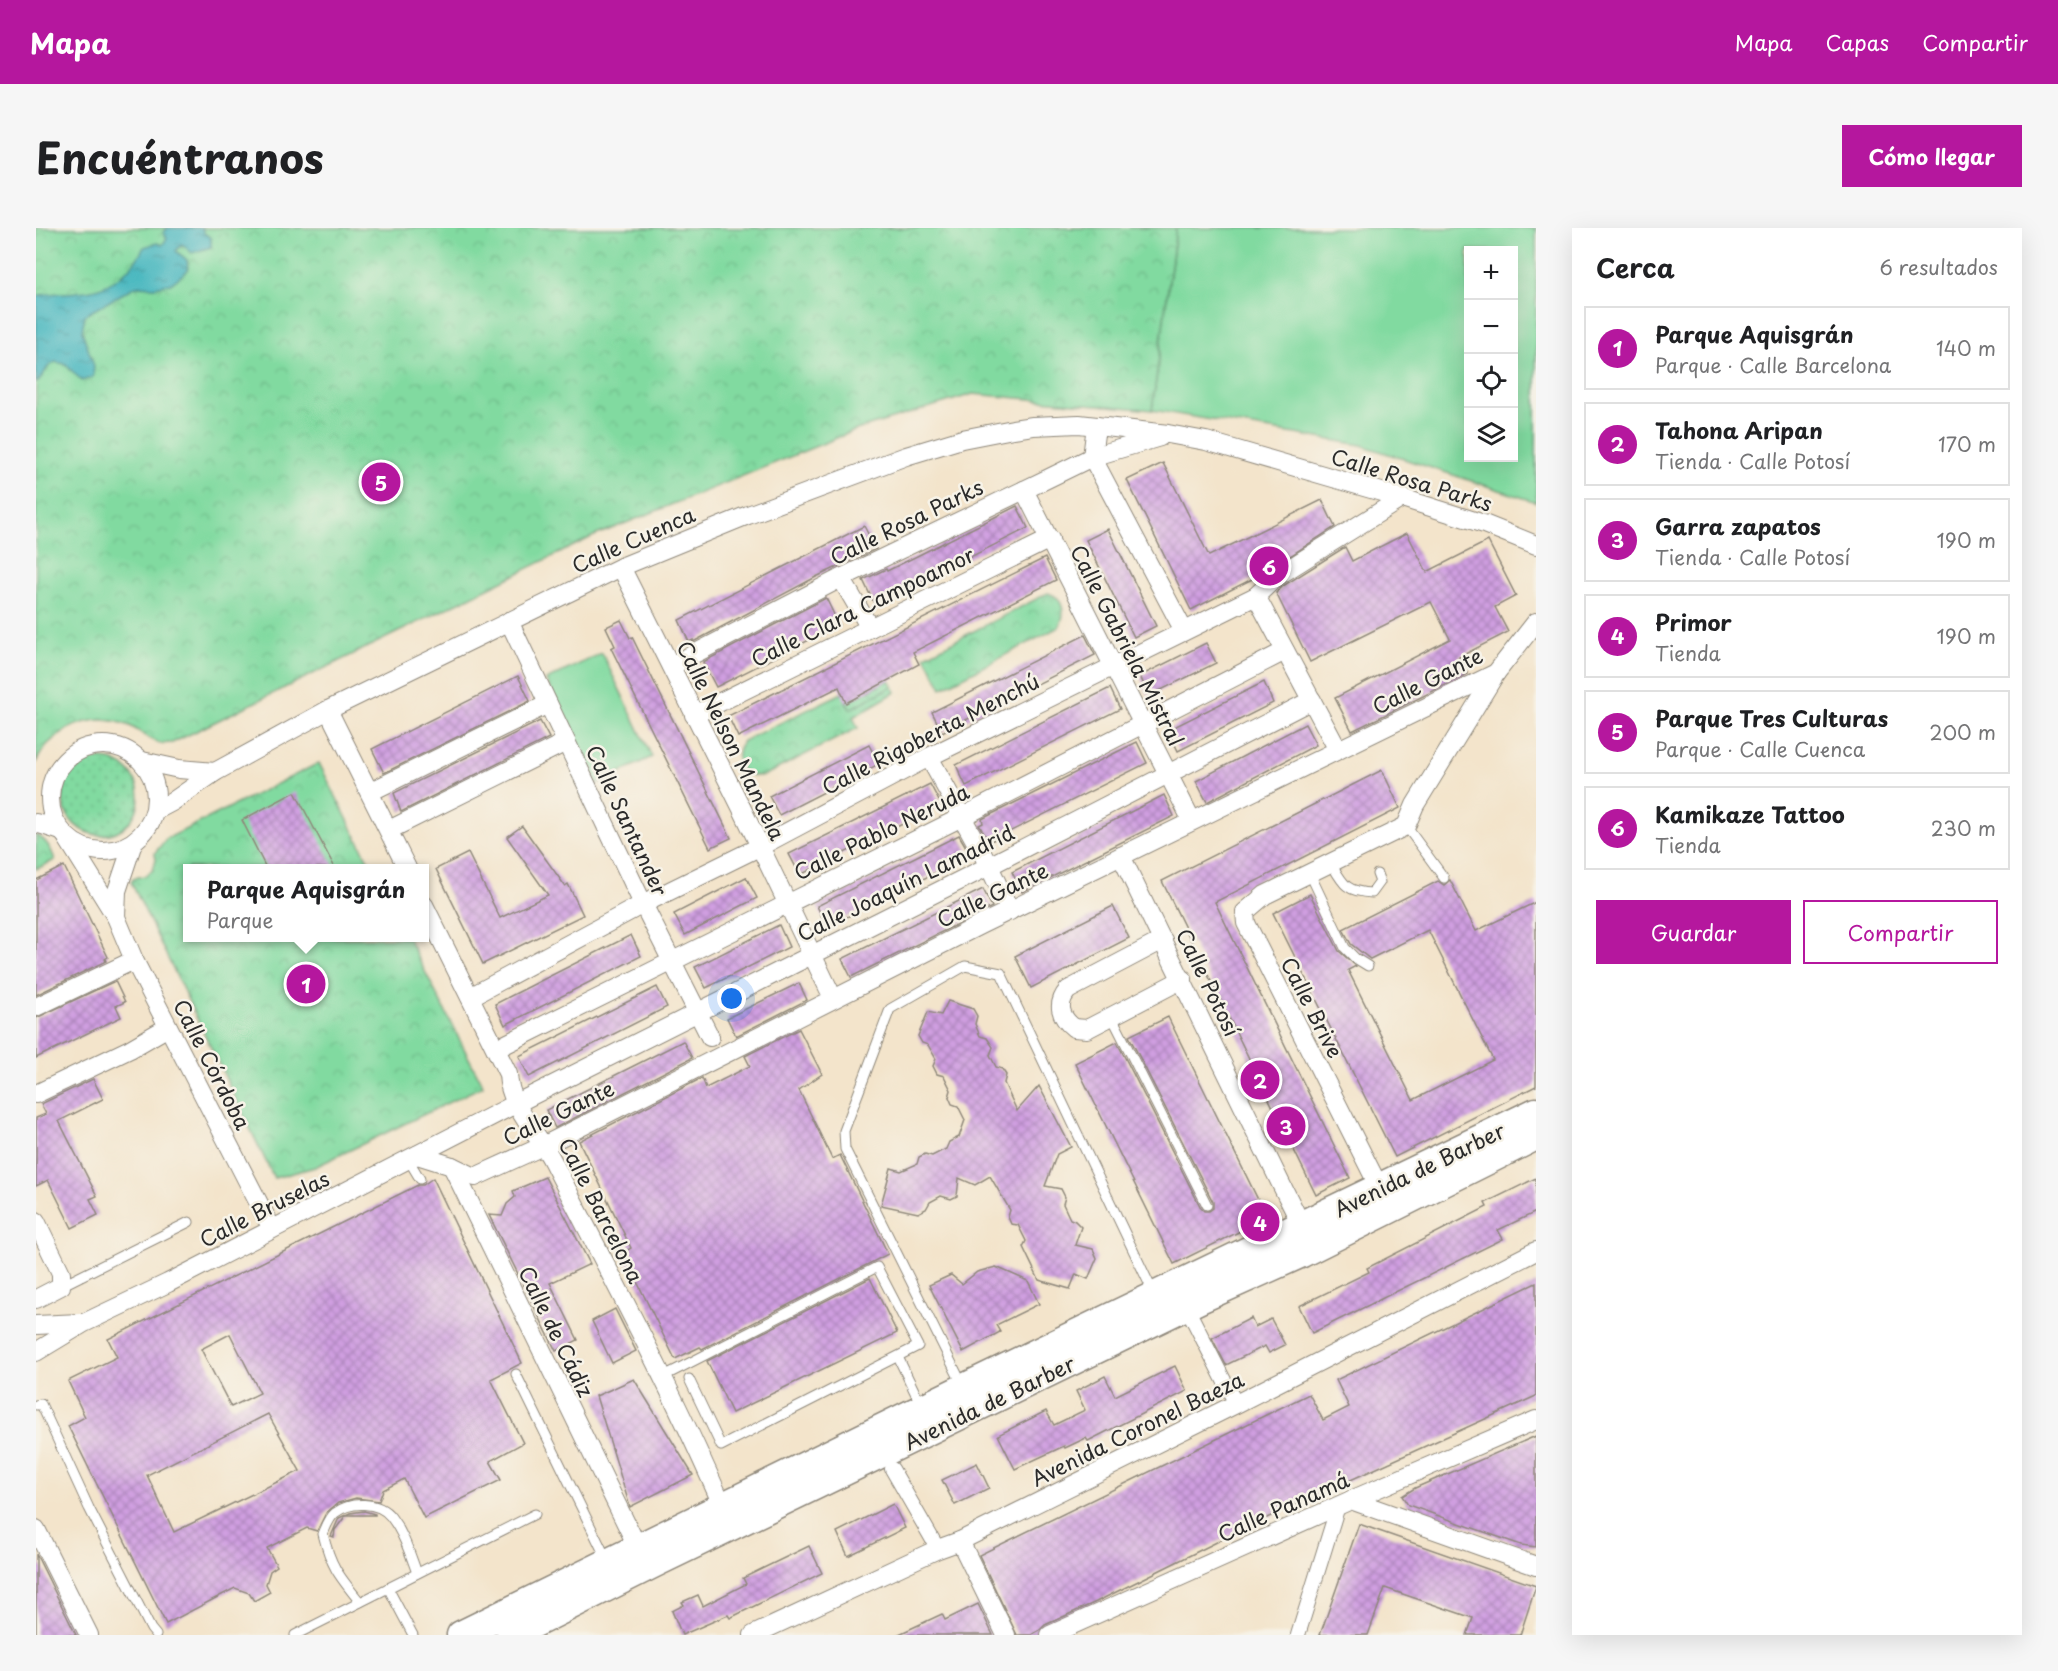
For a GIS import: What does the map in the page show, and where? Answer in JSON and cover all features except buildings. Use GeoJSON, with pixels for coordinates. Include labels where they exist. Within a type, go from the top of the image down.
{"type":"FeatureCollection","features":[{"type":"Feature","properties":{"kind":"main road","name":"Avenida de Barber"},"geometry":{"type":"LineString","coordinates":[[460,1635],[608,1563],[647,1556],[1186,1306],[1312,1234],[1381,1187],[1536,1112]]}},
{"type":"Feature","properties":{"kind":"main road","name":"Avenida de Barber"},"geometry":{"type":"LineString","coordinates":[[511,1635],[647,1556],[723,1507],[964,1388],[1155,1297],[1312,1234],[1536,1136]]}},
{"type":"Feature","properties":{"kind":"street","name":"Calle Cuenca"},"geometry":{"type":"LineString","coordinates":[[155,811],[215,772],[328,710],[621,567],[770,506],[906,456],[962,439],[1033,426],[1079,424],[1096,426]]}},
{"type":"Feature","properties":{"kind":"street","name":"Calle Rosa Parks"},"geometry":{"type":"LineString","coordinates":[[1096,426],[1168,434],[1239,449],[1484,524],[1536,545]]}},
{"type":"Feature","properties":{"kind":"street"},"geometry":{"type":"LineString","coordinates":[[1096,426],[1092,458],[1184,631]]}},
{"type":"Feature","properties":{"kind":"street","name":"Calle Rosa Parks"},"geometry":{"type":"LineString","coordinates":[[671,666],[841,578],[1024,489],[1092,458],[1168,434]]}},
{"type":"Feature","properties":{"kind":"street","name":"Calle Gabriela Mistral"},"geometry":{"type":"LineString","coordinates":[[1024,489],[1192,821]]}},
{"type":"Feature","properties":{"kind":"street","name":"Calle Rigoberta Menchú"},"geometry":{"type":"LineString","coordinates":[[470,997],[642,904],[759,847],[929,757],[1256,596],[1276,577],[1402,498]]}},
{"type":"Feature","properties":{"kind":"street","name":"Calle Clara Campoamor"},"geometry":{"type":"LineString","coordinates":[[694,715],[1050,539]]}},
{"type":"Feature","properties":{"kind":"street","name":"Calle Nelson Mandela"},"geometry":{"type":"LineString","coordinates":[[621,567],[833,998]]}},
{"type":"Feature","properties":{"kind":"street"},"geometry":{"type":"LineString","coordinates":[[841,578],[870,628]]}},
{"type":"Feature","properties":{"kind":"street"},"geometry":{"type":"LineString","coordinates":[[1256,596],[1338,750]]}},
{"type":"Feature","properties":{"kind":"street","name":"Calle Santander"},"geometry":{"type":"LineString","coordinates":[[509,621],[642,904],[710,1037]]}},
{"type":"Feature","properties":{"kind":"street","name":"Calle Gante"},"geometry":{"type":"LineString","coordinates":[[452,1166],[475,1177],[545,1145],[833,998],[1496,673],[1536,622]]}},
{"type":"Feature","properties":{"kind":"street","name":"Calle Pablo Neruda"},"geometry":{"type":"LineString","coordinates":[[496,1049],[962,817],[1285,651]]}},
{"type":"Feature","properties":{"kind":"street"},"geometry":{"type":"LineString","coordinates":[[1406,826],[1415,805],[1496,673]]}},
{"type":"Feature","properties":{"kind":"street","name":"Calle Joaquín Lamadrid"},"geometry":{"type":"LineString","coordinates":[[516,1103],[1168,775],[1312,700]]}},
{"type":"Feature","properties":{"kind":"street"},"geometry":{"type":"LineString","coordinates":[[370,792],[548,704]]}},
{"type":"Feature","properties":{"kind":"street"},"geometry":{"type":"LineString","coordinates":[[328,710],[405,864]]}},
{"type":"Feature","properties":{"kind":"street"},"geometry":{"type":"LineString","coordinates":[[389,830],[566,742]]}},
{"type":"Feature","properties":{"kind":"street"},"geometry":{"type":"LineString","coordinates":[[96,744],[113,745],[129,750],[142,760],[152,776],[156,793],[155,811],[149,825],[133,843],[112,850],[96,851],[80,847],[64,834],[52,816],[43,790],[66,758],[80,749],[96,744]]}},
{"type":"Feature","properties":{"kind":"street"},"geometry":{"type":"LineString","coordinates":[[929,757],[1010,911]]}},
{"type":"Feature","properties":{"kind":"street"},"geometry":{"type":"LineString","coordinates":[[142,760],[179,769],[215,772]]}},
{"type":"Feature","properties":{"kind":"street"},"geometry":{"type":"LineString","coordinates":[[36,823],[64,834]]}},
{"type":"Feature","properties":{"kind":"street","name":"Calle Brive"},"geometry":{"type":"LineString","coordinates":[[1381,1187],[1368,1167],[1246,923],[1245,912],[1265,895],[1406,826]]}},
{"type":"Feature","properties":{"kind":"street","name":"Calle Córdoba"},"geometry":{"type":"LineString","coordinates":[[64,834],[116,917],[134,960],[272,1229]]}},
{"type":"Feature","properties":{"kind":"street","name":"Calle Córdoba"},"geometry":{"type":"LineString","coordinates":[[116,917],[117,891],[133,843]]}},
{"type":"Feature","properties":{"kind":"street","name":"Calle Potosí"},"geometry":{"type":"LineString","coordinates":[[1121,856],[1312,1234]]}},
{"type":"Feature","properties":{"kind":"street","name":"Calle Barcelona"},"geometry":{"type":"LineString","coordinates":[[429,914],[508,1074],[509,1086],[516,1103],[545,1145],[662,1377],[723,1507]]}},
{"type":"Feature","properties":{"kind":"street"},"geometry":{"type":"LineString","coordinates":[[1163,940],[1068,990],[1062,997],[1059,1007],[1074,1028],[1087,1029],[1183,979]]}},
{"type":"Feature","properties":{"kind":"street"},"geometry":{"type":"LineString","coordinates":[[36,1007],[134,960]]}},
{"type":"Feature","properties":{"kind":"street"},"geometry":{"type":"LineString","coordinates":[[36,1094],[130,1049],[168,1026]]}},
{"type":"Feature","properties":{"kind":"street","name":"Calle Bruselas"},"geometry":{"type":"LineString","coordinates":[[36,1352],[84,1323],[516,1103]]}},
{"type":"Feature","properties":{"kind":"street"},"geometry":{"type":"LineString","coordinates":[[412,1157],[452,1166],[454,1146],[463,1130]]}},
{"type":"Feature","properties":{"kind":"street","name":"Calle de Cádiz"},"geometry":{"type":"LineString","coordinates":[[452,1166],[647,1556]]}},
{"type":"Feature","properties":{"kind":"street"},"geometry":{"type":"LineString","coordinates":[[36,1221],[61,1273],[61,1286],[36,1299]]}},
{"type":"Feature","properties":{"kind":"street","name":"Avenida Coronel Baeza"},"geometry":{"type":"LineString","coordinates":[[753,1635],[938,1549],[960,1541],[1536,1251]]}},
{"type":"Feature","properties":{"kind":"street"},"geometry":{"type":"LineString","coordinates":[[1186,1306],[1236,1404]]}},
{"type":"Feature","properties":{"kind":"street","name":"Calle Bruselas"},"geometry":{"type":"LineString","coordinates":[[36,1325],[84,1323]]}},
{"type":"Feature","properties":{"kind":"street","name":"Calle Panamá"},"geometry":{"type":"LineString","coordinates":[[1050,1635],[1536,1420]]}},
{"type":"Feature","properties":{"kind":"street"},"geometry":{"type":"LineString","coordinates":[[891,1469],[938,1549]]}},
{"type":"Feature","properties":{"kind":"street"},"geometry":{"type":"LineString","coordinates":[[1298,1635],[1345,1503],[1536,1566]]}},
{"type":"Feature","properties":{"kind":"street"},"geometry":{"type":"LineString","coordinates":[[36,1529],[89,1635]]}},
{"type":"Feature","properties":{"kind":"street"},"geometry":{"type":"LineString","coordinates":[[960,1541],[1006,1635]]}},
{"type":"Feature","properties":{"kind":"lane"},"geometry":{"type":"LineString","coordinates":[[1406,826],[1444,878]]}},
{"type":"Feature","properties":{"kind":"lane"},"geometry":{"type":"LineString","coordinates":[[1331,863],[1348,889],[1359,892],[1372,892],[1380,882],[1377,874]]}},
{"type":"Feature","properties":{"kind":"lane"},"geometry":{"type":"LineString","coordinates":[[1310,874],[1345,948],[1368,966]]}},
{"type":"Feature","properties":{"kind":"lane"},"geometry":{"type":"LineString","coordinates":[[964,1388],[845,1149],[844,1131],[890,1009],[965,966],[1001,973],[1155,1297]]}},
{"type":"Feature","properties":{"kind":"lane"},"geometry":{"type":"LineString","coordinates":[[1112,1017],[1207,1205]]}},
{"type":"Feature","properties":{"kind":"lane"},"geometry":{"type":"LineString","coordinates":[[412,1157],[420,1179]]}},
{"type":"Feature","properties":{"kind":"lane"},"geometry":{"type":"LineString","coordinates":[[61,1286],[189,1222]]}},
{"type":"Feature","properties":{"kind":"lane"},"geometry":{"type":"LineString","coordinates":[[662,1377],[877,1267],[918,1346],[721,1446],[689,1379]]}},
{"type":"Feature","properties":{"kind":"lane"},"geometry":{"type":"LineString","coordinates":[[898,1357],[923,1409]]}},
{"type":"Feature","properties":{"kind":"lane"},"geometry":{"type":"LineString","coordinates":[[516,1374],[608,1563]]}},
{"type":"Feature","properties":{"kind":"lane"},"geometry":{"type":"LineString","coordinates":[[36,1405],[41,1404],[89,1508],[156,1635]]}},
{"type":"Feature","properties":{"kind":"lane"},"geometry":{"type":"LineString","coordinates":[[360,1602],[339,1576],[330,1560],[323,1534],[335,1514],[351,1504],[378,1506],[390,1515],[402,1533],[417,1573]]}},
{"type":"Feature","properties":{"kind":"lane"},"geometry":{"type":"LineString","coordinates":[[295,1635],[535,1514]]}},
{"type":"Feature","properties":{"kind":"lane"},"geometry":{"type":"LineString","coordinates":[[388,1588],[414,1635]]}},
{"type":"Feature","properties":{"kind":"green space"},"geometry":{"type":"Polygon","coordinates":[[[36,228],[1176,228],[1152,410],[973,394],[859,429],[594,536],[172,743],[158,743],[119,722],[97,720],[77,725],[58,736],[45,747],[36,762],[36,228]]]}},
{"type":"Feature","properties":{"kind":"green space"},"geometry":{"type":"Polygon","coordinates":[[[1176,228],[1536,228],[1536,502],[1361,445],[1152,410],[1176,228]]]}},
{"type":"Feature","properties":{"kind":"green space"},"geometry":{"type":"Polygon","coordinates":[[[1048,593],[1057,599],[1062,607],[1059,627],[942,688],[925,656],[1048,593]]]}},
{"type":"Feature","properties":{"kind":"green space"},"geometry":{"type":"Polygon","coordinates":[[[602,653],[652,757],[596,784],[546,680],[602,653]]]}},
{"type":"Feature","properties":{"kind":"green space"},"geometry":{"type":"Polygon","coordinates":[[[889,680],[896,692],[853,717],[858,728],[763,776],[748,774],[740,766],[738,755],[743,741],[842,693],[847,703],[889,680]]]}},
{"type":"Feature","properties":{"kind":"green space"},"geometry":{"type":"Polygon","coordinates":[[[889,680],[893,686],[850,709],[846,703],[889,680]]]}},
{"type":"Feature","properties":{"kind":"green space"},"geometry":{"type":"Polygon","coordinates":[[[101,759],[115,762],[128,770],[136,783],[139,797],[136,811],[128,824],[115,832],[101,835],[87,832],[74,824],[66,811],[63,797],[66,783],[74,770],[87,762],[101,759]]]}},
{"type":"Feature","properties":{"kind":"green space"},"geometry":{"type":"Polygon","coordinates":[[[319,763],[370,864],[183,864],[183,942],[410,942],[483,1086],[315,1167],[274,1178],[131,882],[134,878],[144,876],[153,870],[155,853],[166,839],[319,763]]]}},
{"type":"Feature","properties":{"kind":"green space"},"geometry":{"type":"Polygon","coordinates":[[[36,835],[48,845],[55,860],[36,869],[36,835]]]}},
{"type":"Feature","properties":{"kind":"water"},"geometry":{"type":"Polygon","coordinates":[[[168,228],[202,228],[204,233],[211,238],[211,247],[192,253],[182,244],[176,251],[187,260],[188,270],[172,283],[155,287],[136,286],[85,315],[82,331],[94,366],[93,377],[82,381],[65,364],[55,362],[36,382],[36,296],[85,291],[108,284],[135,262],[144,247],[157,243],[162,245],[167,239],[163,233],[168,228]]]}},
{"type":"Feature","properties":{"kind":"place","name":"Parque Tres Culturas"},"geometry":{"type":"Point","coordinates":[381,482]}},
{"type":"Feature","properties":{"kind":"place","name":"Kamikaze Tattoo"},"geometry":{"type":"Point","coordinates":[1269,566]}},
{"type":"Feature","properties":{"kind":"place","name":"Parque Aquisgrán"},"geometry":{"type":"Point","coordinates":[306,984]}},
{"type":"Feature","properties":{"kind":"place","name":"Tahona Aripan"},"geometry":{"type":"Point","coordinates":[1260,1080]}},
{"type":"Feature","properties":{"kind":"place","name":"Garra zapatos"},"geometry":{"type":"Point","coordinates":[1286,1126]}},
{"type":"Feature","properties":{"kind":"place","name":"Primor"},"geometry":{"type":"Point","coordinates":[1260,1222]}}]}
